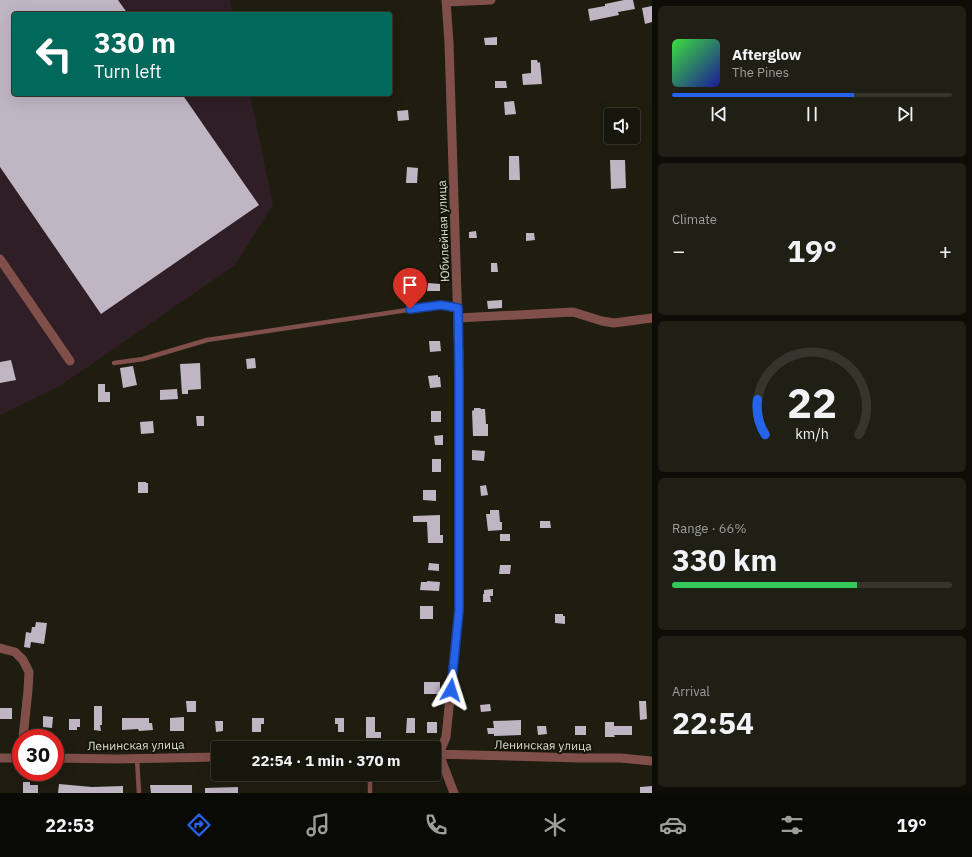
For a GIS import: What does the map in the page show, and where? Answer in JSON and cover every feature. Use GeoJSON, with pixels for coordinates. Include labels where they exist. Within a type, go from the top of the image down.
{"type":"FeatureCollection","features":[{"type":"Feature","properties":{"kind":"street"},"geometry":{"type":"LineString","coordinates":[[446,1],[490,0]]}},
{"type":"Feature","properties":{"kind":"street","name":"Юбилейная улица"},"geometry":{"type":"LineString","coordinates":[[441,746],[446,737],[459,610],[458,308],[450,43],[446,1]]}},
{"type":"Feature","properties":{"kind":"street"},"geometry":{"type":"LineString","coordinates":[[0,259],[70,361]]}},
{"type":"Feature","properties":{"kind":"street"},"geometry":{"type":"LineString","coordinates":[[458,318],[573,312],[614,323],[652,318]]}},
{"type":"Feature","properties":{"kind":"street"},"geometry":{"type":"LineString","coordinates":[[0,648],[15,652],[23,660],[29,672],[24,729]]}},
{"type":"Feature","properties":{"kind":"street","name":"Ленинская улица"},"geometry":{"type":"LineString","coordinates":[[441,754],[620,758],[652,761]]}},
{"type":"Feature","properties":{"kind":"street"},"geometry":{"type":"LineString","coordinates":[[0,758],[12,757]]}},
{"type":"Feature","properties":{"kind":"street","name":"Ленинская улица"},"geometry":{"type":"LineString","coordinates":[[64,758],[211,757]]}},
{"type":"Feature","properties":{"kind":"street"},"geometry":{"type":"LineString","coordinates":[[441,763],[454,793]]}},
{"type":"Feature","properties":{"kind":"lane"},"geometry":{"type":"LineString","coordinates":[[114,363],[143,359],[207,340],[441,305],[458,308]]}},
{"type":"Feature","properties":{"kind":"lane"},"geometry":{"type":"LineString","coordinates":[[137,758],[139,793]]}},
{"type":"Feature","properties":{"kind":"lane"},"geometry":{"type":"LineString","coordinates":[[370,781],[370,793]]}},
{"type":"Feature","properties":{"kind":"shaded area"},"geometry":{"type":"Polygon","coordinates":[[[0,0],[230,0],[233,12],[12,12],[12,96],[250,96],[273,205],[235,265],[60,386],[0,415],[0,0]]]}},
{"type":"Feature","properties":{"kind":"building"},"geometry":{"type":"Polygon","coordinates":[[[0,0],[118,0],[127,12],[12,12],[12,96],[183,96],[259,205],[101,314],[0,167],[0,0]]]}},
{"type":"Feature","properties":{"kind":"building"},"geometry":{"type":"Polygon","coordinates":[[[624,0],[633,0],[635,9],[618,12],[619,15],[590,21],[588,9],[605,6],[605,4],[624,0]]]}},
{"type":"Feature","properties":{"kind":"building"},"geometry":{"type":"Polygon","coordinates":[[[652,6],[652,22],[645,24],[642,8],[652,6]]]}},
{"type":"Feature","properties":{"kind":"building"},"geometry":{"type":"Polygon","coordinates":[[[497,37],[497,45],[485,45],[484,38],[497,37]]]}},
{"type":"Feature","properties":{"kind":"building"},"geometry":{"type":"Polygon","coordinates":[[[531,60],[537,60],[538,63],[540,62],[542,84],[523,85],[522,74],[531,73],[531,60]]]}},
{"type":"Feature","properties":{"kind":"building"},"geometry":{"type":"Polygon","coordinates":[[[495,81],[506,81],[507,88],[495,88],[495,81]]]}},
{"type":"Feature","properties":{"kind":"building"},"geometry":{"type":"Polygon","coordinates":[[[514,101],[516,114],[505,115],[504,102],[514,101]]]}},
{"type":"Feature","properties":{"kind":"building"},"geometry":{"type":"Polygon","coordinates":[[[408,110],[409,120],[398,121],[397,111],[408,110]]]}},
{"type":"Feature","properties":{"kind":"building"},"geometry":{"type":"Polygon","coordinates":[[[509,156],[519,156],[520,180],[509,180],[509,156]]]}},
{"type":"Feature","properties":{"kind":"building"},"geometry":{"type":"Polygon","coordinates":[[[610,160],[625,160],[626,188],[611,189],[610,160]]]}},
{"type":"Feature","properties":{"kind":"building"},"geometry":{"type":"Polygon","coordinates":[[[407,167],[418,168],[417,183],[406,183],[407,167]]]}},
{"type":"Feature","properties":{"kind":"building"},"geometry":{"type":"Polygon","coordinates":[[[476,231],[477,238],[469,238],[469,232],[476,231]]]}},
{"type":"Feature","properties":{"kind":"building"},"geometry":{"type":"Polygon","coordinates":[[[526,233],[534,233],[535,240],[526,241],[526,233]]]}},
{"type":"Feature","properties":{"kind":"building"},"geometry":{"type":"Polygon","coordinates":[[[491,263],[497,263],[498,272],[491,272],[491,263]]]}},
{"type":"Feature","properties":{"kind":"building"},"geometry":{"type":"Polygon","coordinates":[[[428,283],[440,284],[440,291],[427,291],[428,283]]]}},
{"type":"Feature","properties":{"kind":"building"},"geometry":{"type":"Polygon","coordinates":[[[502,300],[502,308],[488,309],[487,301],[502,300]]]}},
{"type":"Feature","properties":{"kind":"building"},"geometry":{"type":"Polygon","coordinates":[[[429,341],[440,341],[441,351],[430,352],[429,341]]]}},
{"type":"Feature","properties":{"kind":"building"},"geometry":{"type":"Polygon","coordinates":[[[255,358],[256,368],[247,369],[246,359],[255,358]]]}},
{"type":"Feature","properties":{"kind":"building"},"geometry":{"type":"Polygon","coordinates":[[[11,360],[16,380],[0,383],[0,362],[11,360]]]}},
{"type":"Feature","properties":{"kind":"building"},"geometry":{"type":"Polygon","coordinates":[[[200,363],[201,389],[188,390],[188,394],[182,394],[180,364],[200,363]]]}},
{"type":"Feature","properties":{"kind":"building"},"geometry":{"type":"Polygon","coordinates":[[[133,366],[137,385],[123,388],[120,368],[133,366]]]}},
{"type":"Feature","properties":{"kind":"building"},"geometry":{"type":"Polygon","coordinates":[[[438,375],[438,377],[440,377],[441,387],[430,388],[428,376],[438,375]]]}},
{"type":"Feature","properties":{"kind":"building"},"geometry":{"type":"Polygon","coordinates":[[[98,384],[105,384],[105,392],[110,392],[110,402],[98,402],[98,384]]]}},
{"type":"Feature","properties":{"kind":"building"},"geometry":{"type":"Polygon","coordinates":[[[177,389],[178,399],[160,400],[160,390],[177,389]]]}},
{"type":"Feature","properties":{"kind":"building"},"geometry":{"type":"Polygon","coordinates":[[[474,408],[485,409],[486,424],[488,424],[488,436],[473,436],[472,411],[474,408]]]}},
{"type":"Feature","properties":{"kind":"building"},"geometry":{"type":"Polygon","coordinates":[[[431,411],[441,411],[441,422],[431,422],[431,411]]]}},
{"type":"Feature","properties":{"kind":"building"},"geometry":{"type":"Polygon","coordinates":[[[196,416],[204,416],[204,426],[197,426],[196,416]]]}},
{"type":"Feature","properties":{"kind":"building"},"geometry":{"type":"Polygon","coordinates":[[[153,421],[154,433],[141,434],[140,422],[153,421]]]}},
{"type":"Feature","properties":{"kind":"building"},"geometry":{"type":"Polygon","coordinates":[[[443,435],[443,445],[435,445],[434,436],[443,435]]]}},
{"type":"Feature","properties":{"kind":"building"},"geometry":{"type":"Polygon","coordinates":[[[472,450],[485,451],[484,461],[472,460],[472,450]]]}},
{"type":"Feature","properties":{"kind":"building"},"geometry":{"type":"Polygon","coordinates":[[[432,459],[441,459],[441,472],[432,472],[432,459]]]}},
{"type":"Feature","properties":{"kind":"building"},"geometry":{"type":"Polygon","coordinates":[[[138,482],[148,483],[148,493],[138,493],[138,482]]]}},
{"type":"Feature","properties":{"kind":"building"},"geometry":{"type":"Polygon","coordinates":[[[486,485],[488,495],[481,496],[480,486],[486,485]]]}},
{"type":"Feature","properties":{"kind":"building"},"geometry":{"type":"Polygon","coordinates":[[[423,490],[436,490],[436,501],[423,500],[423,490]]]}},
{"type":"Feature","properties":{"kind":"building"},"geometry":{"type":"Polygon","coordinates":[[[490,510],[499,510],[502,530],[488,531],[486,514],[490,514],[490,510]]]}},
{"type":"Feature","properties":{"kind":"building"},"geometry":{"type":"Polygon","coordinates":[[[440,515],[440,535],[443,535],[443,543],[428,543],[427,522],[413,522],[413,516],[440,515]]]}},
{"type":"Feature","properties":{"kind":"building"},"geometry":{"type":"Polygon","coordinates":[[[540,521],[550,521],[551,528],[540,528],[540,521]]]}},
{"type":"Feature","properties":{"kind":"building"},"geometry":{"type":"Polygon","coordinates":[[[500,534],[510,534],[510,541],[500,541],[500,534]]]}},
{"type":"Feature","properties":{"kind":"building"},"geometry":{"type":"Polygon","coordinates":[[[429,563],[439,564],[439,571],[428,570],[429,563]]]}},
{"type":"Feature","properties":{"kind":"building"},"geometry":{"type":"Polygon","coordinates":[[[500,565],[511,565],[510,574],[499,574],[500,565]]]}},
{"type":"Feature","properties":{"kind":"building"},"geometry":{"type":"Polygon","coordinates":[[[421,582],[440,582],[439,591],[420,590],[421,582]]]}},
{"type":"Feature","properties":{"kind":"building"},"geometry":{"type":"Polygon","coordinates":[[[493,589],[493,596],[490,596],[491,602],[483,602],[484,590],[493,589]]]}},
{"type":"Feature","properties":{"kind":"building"},"geometry":{"type":"Polygon","coordinates":[[[420,606],[433,606],[433,619],[420,619],[420,606]]]}},
{"type":"Feature","properties":{"kind":"building"},"geometry":{"type":"Polygon","coordinates":[[[555,614],[563,614],[563,616],[565,616],[565,624],[555,623],[555,614]]]}},
{"type":"Feature","properties":{"kind":"building"},"geometry":{"type":"Polygon","coordinates":[[[36,622],[47,623],[44,644],[31,642],[30,648],[24,647],[26,632],[31,633],[32,627],[35,627],[36,622]]]}},
{"type":"Feature","properties":{"kind":"building"},"geometry":{"type":"Polygon","coordinates":[[[424,682],[440,682],[440,694],[424,694],[424,682]]]}},
{"type":"Feature","properties":{"kind":"building"},"geometry":{"type":"Polygon","coordinates":[[[186,701],[196,701],[196,712],[187,712],[186,701]]]}},
{"type":"Feature","properties":{"kind":"building"},"geometry":{"type":"Polygon","coordinates":[[[639,701],[646,701],[647,719],[640,720],[639,701]]]}},
{"type":"Feature","properties":{"kind":"building"},"geometry":{"type":"Polygon","coordinates":[[[490,704],[491,711],[481,712],[480,705],[490,704]]]}},
{"type":"Feature","properties":{"kind":"building"},"geometry":{"type":"Polygon","coordinates":[[[94,706],[102,706],[102,725],[100,725],[101,731],[94,730],[94,706]]]}},
{"type":"Feature","properties":{"kind":"building"},"geometry":{"type":"Polygon","coordinates":[[[0,708],[12,708],[12,719],[0,719],[0,708]]]}},
{"type":"Feature","properties":{"kind":"building"},"geometry":{"type":"Polygon","coordinates":[[[43,716],[53,717],[52,728],[43,727],[43,716]]]}},
{"type":"Feature","properties":{"kind":"building"},"geometry":{"type":"Polygon","coordinates":[[[184,717],[184,731],[170,731],[170,718],[184,717]]]}},
{"type":"Feature","properties":{"kind":"building"},"geometry":{"type":"Polygon","coordinates":[[[366,717],[375,717],[375,732],[381,732],[381,738],[366,738],[366,717]]]}},
{"type":"Feature","properties":{"kind":"building"},"geometry":{"type":"Polygon","coordinates":[[[122,718],[149,718],[149,723],[152,723],[153,730],[122,730],[122,718]]]}},
{"type":"Feature","properties":{"kind":"building"},"geometry":{"type":"Polygon","coordinates":[[[252,718],[264,718],[264,724],[261,724],[261,732],[252,732],[252,718]]]}},
{"type":"Feature","properties":{"kind":"building"},"geometry":{"type":"Polygon","coordinates":[[[335,718],[344,718],[344,732],[338,732],[338,724],[335,724],[335,718]]]}},
{"type":"Feature","properties":{"kind":"building"},"geometry":{"type":"Polygon","coordinates":[[[407,718],[415,718],[415,733],[406,733],[407,718]]]}},
{"type":"Feature","properties":{"kind":"building"},"geometry":{"type":"Polygon","coordinates":[[[69,719],[80,719],[80,727],[77,727],[77,730],[69,730],[69,719]]]}},
{"type":"Feature","properties":{"kind":"building"},"geometry":{"type":"Polygon","coordinates":[[[521,720],[521,735],[494,736],[494,734],[488,734],[487,728],[494,728],[493,721],[521,720]]]}},
{"type":"Feature","properties":{"kind":"building"},"geometry":{"type":"Polygon","coordinates":[[[215,721],[223,721],[223,731],[216,732],[215,721]]]}},
{"type":"Feature","properties":{"kind":"building"},"geometry":{"type":"Polygon","coordinates":[[[427,722],[437,722],[437,733],[427,733],[427,722]]]}},
{"type":"Feature","properties":{"kind":"building"},"geometry":{"type":"Polygon","coordinates":[[[605,722],[614,722],[614,726],[632,726],[632,735],[614,735],[615,737],[605,737],[605,722]]]}},
{"type":"Feature","properties":{"kind":"building"},"geometry":{"type":"Polygon","coordinates":[[[537,726],[546,726],[547,734],[538,735],[537,726]]]}},
{"type":"Feature","properties":{"kind":"building"},"geometry":{"type":"Polygon","coordinates":[[[575,726],[586,726],[586,735],[575,735],[575,726]]]}},
{"type":"Feature","properties":{"kind":"building"},"geometry":{"type":"Polygon","coordinates":[[[23,782],[30,782],[30,785],[38,785],[38,793],[23,793],[23,782]]]}},
{"type":"Feature","properties":{"kind":"building"},"geometry":{"type":"Polygon","coordinates":[[[59,784],[92,787],[123,786],[123,793],[58,793],[59,784]]]}},
{"type":"Feature","properties":{"kind":"building"},"geometry":{"type":"Polygon","coordinates":[[[150,785],[192,785],[192,793],[151,793],[150,785]]]}},
{"type":"Feature","properties":{"kind":"building"},"geometry":{"type":"Polygon","coordinates":[[[652,786],[652,793],[640,793],[640,787],[652,786]]]}},
{"type":"Feature","properties":{"kind":"building"},"geometry":{"type":"Polygon","coordinates":[[[238,787],[238,793],[205,793],[205,788],[238,787]]]}},
{"type":"Feature","properties":{"kind":"route"},"geometry":{"type":"LineString","coordinates":[[410,309],[441,305],[458,308],[459,610],[451,690]]}}]}
